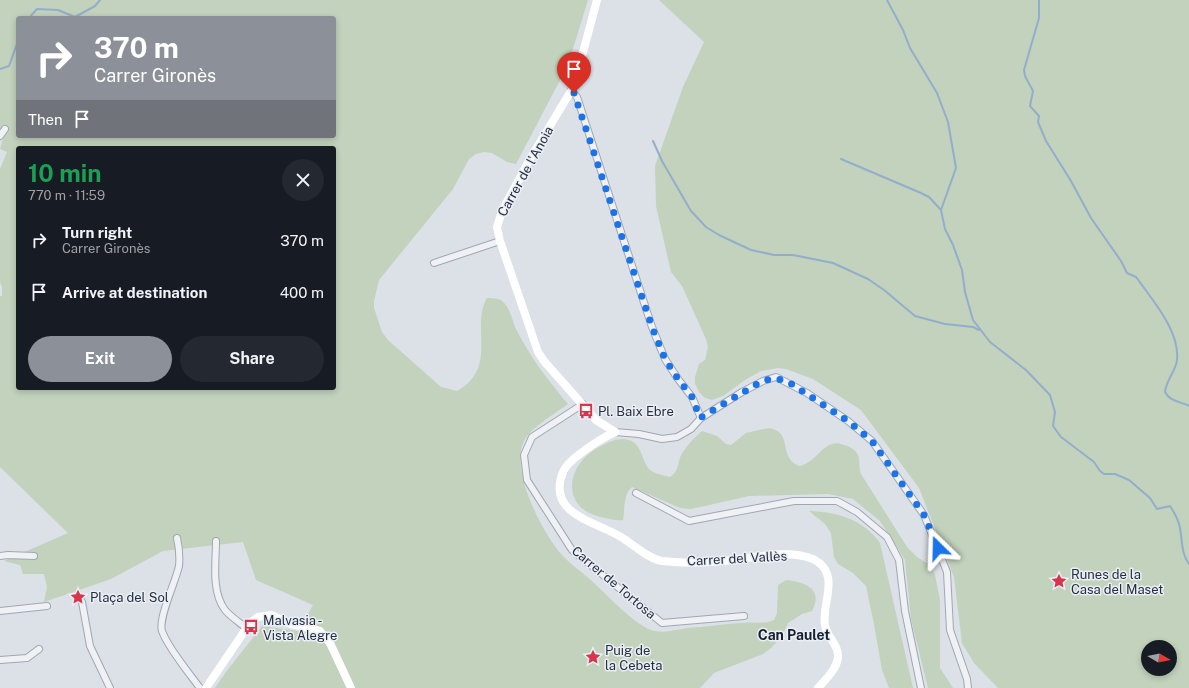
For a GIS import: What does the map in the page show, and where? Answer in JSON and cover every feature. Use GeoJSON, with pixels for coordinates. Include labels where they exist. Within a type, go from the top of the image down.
{"type":"FeatureCollection","features":[{"type":"Feature","properties":{"kind":"street","name":"Carrer de l'Anoia"},"geometry":{"type":"LineString","coordinates":[[597,0],[576,80],[502,210],[497,227],[500,241],[538,352],[544,361],[596,420],[615,432]]}},
{"type":"Feature","properties":{"kind":"street"},"geometry":{"type":"LineString","coordinates":[[571,90],[577,97],[652,327],[665,359],[692,397],[700,418]]}},
{"type":"Feature","properties":{"kind":"street"},"geometry":{"type":"LineString","coordinates":[[0,136],[5,129]]}},
{"type":"Feature","properties":{"kind":"street"},"geometry":{"type":"LineString","coordinates":[[434,263],[500,241]]}},
{"type":"Feature","properties":{"kind":"street"},"geometry":{"type":"LineString","coordinates":[[615,432],[639,434],[662,439],[678,437],[691,429],[700,418],[762,381],[776,378],[807,393],[848,421],[872,441],[924,515],[943,559],[948,584],[950,630],[967,679],[968,688]]}},
{"type":"Feature","properties":{"kind":"street","name":"Carrer de Tortosa"},"geometry":{"type":"LineString","coordinates":[[583,404],[532,437],[524,455],[527,480],[572,550],[662,622],[744,616]]}},
{"type":"Feature","properties":{"kind":"street"},"geometry":{"type":"LineString","coordinates":[[596,420],[599,432],[597,442]]}},
{"type":"Feature","properties":{"kind":"street","name":"Carrer del Vallès"},"geometry":{"type":"LineString","coordinates":[[615,432],[597,442],[568,463],[561,476],[560,490],[562,497],[570,510],[580,518],[613,532],[652,557],[662,561],[718,562],[778,554],[813,560],[822,567],[828,578],[829,585],[824,623],[828,634],[837,646],[838,657],[834,668],[818,688]]}},
{"type":"Feature","properties":{"kind":"street"},"geometry":{"type":"LineString","coordinates":[[636,493],[689,521],[794,502],[837,501],[857,512],[887,537],[898,560],[905,611],[922,688]]}},
{"type":"Feature","properties":{"kind":"street"},"geometry":{"type":"LineString","coordinates":[[177,538],[180,553],[178,567],[166,607],[162,628],[167,641],[200,688]]}},
{"type":"Feature","properties":{"kind":"street"},"geometry":{"type":"LineString","coordinates":[[216,540],[216,578],[218,595],[226,611],[246,628]]}},
{"type":"Feature","properties":{"kind":"street"},"geometry":{"type":"LineString","coordinates":[[0,558],[8,555],[34,556]]}},
{"type":"Feature","properties":{"kind":"street"},"geometry":{"type":"LineString","coordinates":[[78,595],[82,602],[90,646],[110,688]]}},
{"type":"Feature","properties":{"kind":"street"},"geometry":{"type":"LineString","coordinates":[[0,611],[47,606]]}},
{"type":"Feature","properties":{"kind":"street"},"geometry":{"type":"LineString","coordinates":[[206,688],[246,628],[253,620],[266,615],[276,617],[291,624],[320,631],[330,643],[351,688]]}},
{"type":"Feature","properties":{"kind":"street"},"geometry":{"type":"LineString","coordinates":[[0,660],[27,658],[39,649]]}},
{"type":"Feature","properties":{"kind":"green space"},"geometry":{"type":"Polygon","coordinates":[[[0,0],[588,0],[568,65],[516,164],[507,162],[492,153],[484,152],[476,154],[469,159],[453,189],[379,280],[374,301],[374,308],[382,332],[388,340],[441,387],[457,391],[470,381],[477,371],[481,347],[481,322],[487,298],[499,299],[505,304],[517,331],[534,361],[568,404],[536,427],[526,437],[523,443],[520,455],[521,469],[530,501],[545,531],[561,554],[644,627],[651,630],[665,632],[728,624],[762,623],[774,620],[777,613],[778,585],[786,580],[799,582],[814,592],[816,597],[812,611],[802,614],[788,623],[782,636],[763,654],[714,673],[700,688],[215,688],[262,626],[299,631],[313,605],[256,580],[243,542],[163,551],[111,579],[44,602],[47,587],[44,574],[23,574],[20,565],[4,561],[68,533],[0,467],[0,296],[2,296],[2,287],[0,282],[0,169],[7,152],[0,149],[4,135],[0,136],[0,0]]]}},
{"type":"Feature","properties":{"kind":"green space"},"geometry":{"type":"Polygon","coordinates":[[[659,0],[1189,0],[1189,688],[998,688],[974,663],[962,643],[954,577],[919,488],[861,410],[813,379],[786,369],[778,368],[761,371],[745,380],[723,396],[712,400],[705,398],[699,392],[695,384],[695,377],[699,364],[705,360],[708,347],[706,339],[682,286],[671,272],[656,206],[655,166],[683,87],[704,42],[659,0]]]}},
{"type":"Feature","properties":{"kind":"green space"},"geometry":{"type":"Polygon","coordinates":[[[769,428],[777,430],[781,434],[789,457],[792,462],[799,466],[806,464],[831,444],[837,443],[846,445],[857,453],[861,474],[907,547],[917,557],[930,565],[935,575],[940,600],[940,668],[953,688],[928,688],[911,619],[905,560],[880,521],[853,499],[828,494],[749,496],[691,509],[680,508],[632,487],[627,494],[623,520],[618,520],[605,518],[590,513],[580,506],[574,496],[572,485],[575,473],[581,462],[590,453],[612,441],[622,439],[634,442],[650,470],[670,477],[677,469],[681,455],[685,449],[702,431],[717,436],[726,444],[731,445],[746,433],[769,428]]]}},
{"type":"Feature","properties":{"kind":"green space"},"geometry":{"type":"Polygon","coordinates":[[[809,511],[830,513],[849,518],[866,528],[880,543],[913,688],[889,688],[882,670],[866,586],[853,573],[838,564],[834,557],[831,533],[825,524],[809,511]]]}},
{"type":"Feature","properties":{"kind":"waterway"},"geometry":{"type":"LineString","coordinates":[[77,16],[95,6],[100,0]]}},
{"type":"Feature","properties":{"kind":"waterway"},"geometry":{"type":"LineString","coordinates":[[887,0],[903,30],[910,48],[937,93],[948,122],[956,168],[941,210]]}},
{"type":"Feature","properties":{"kind":"waterway"},"geometry":{"type":"LineString","coordinates":[[1039,0],[1039,18],[1024,70],[1025,76],[1033,91],[1030,106],[1039,116],[1038,122],[1046,141],[1071,181],[1091,218],[1121,261],[1127,273],[1136,277],[1165,318],[1177,349],[1175,368],[1167,383],[1165,392],[1172,400],[1189,406]]}},
{"type":"Feature","properties":{"kind":"waterway"},"geometry":{"type":"LineString","coordinates":[[31,16],[37,9],[58,10],[73,16]]}},
{"type":"Feature","properties":{"kind":"waterway"},"geometry":{"type":"LineString","coordinates":[[0,69],[9,66],[16,47]]}},
{"type":"Feature","properties":{"kind":"waterway"},"geometry":{"type":"LineString","coordinates":[[653,141],[662,161],[691,211],[706,227],[719,235],[751,250],[774,255],[793,255],[833,263],[868,279],[884,290],[915,316],[945,324],[973,327],[979,330]]}},
{"type":"Feature","properties":{"kind":"waterway"},"geometry":{"type":"LineString","coordinates":[[841,159],[929,197],[941,210],[945,229],[953,245],[962,270],[965,292],[973,320],[990,342],[1026,370],[1050,395],[1055,412],[1053,426],[1061,437],[1094,462],[1104,474],[1115,474],[1129,480],[1150,498],[1157,509],[1170,506],[1178,521],[1184,555],[1189,564]]}},
{"type":"Feature","properties":{"kind":"place","name":"Pl. Baix Ebre"},"geometry":{"type":"Point","coordinates":[586,411]}},
{"type":"Feature","properties":{"kind":"place","name":"Runes de la Casa del Maset"},"geometry":{"type":"Point","coordinates":[1059,581]}},
{"type":"Feature","properties":{"kind":"place","name":"Plaça del Sol"},"geometry":{"type":"Point","coordinates":[78,597]}},
{"type":"Feature","properties":{"kind":"place","name":"Malvasia - Vista Alegre"},"geometry":{"type":"Point","coordinates":[251,627]}},
{"type":"Feature","properties":{"kind":"place","name":"Puig de la Cebeta"},"geometry":{"type":"Point","coordinates":[593,657]}},
{"type":"Feature","properties":{"kind":"district","name":"Can Paulet"},"geometry":{"type":"Point","coordinates":[794,635]}},
{"type":"Feature","properties":{"kind":"route"},"geometry":{"type":"LineString","coordinates":[[574,93],[577,97],[636,282],[652,327],[665,359],[692,397],[700,418],[762,381],[776,378],[790,383],[848,421],[872,441],[924,515],[938,548]]}}]}
